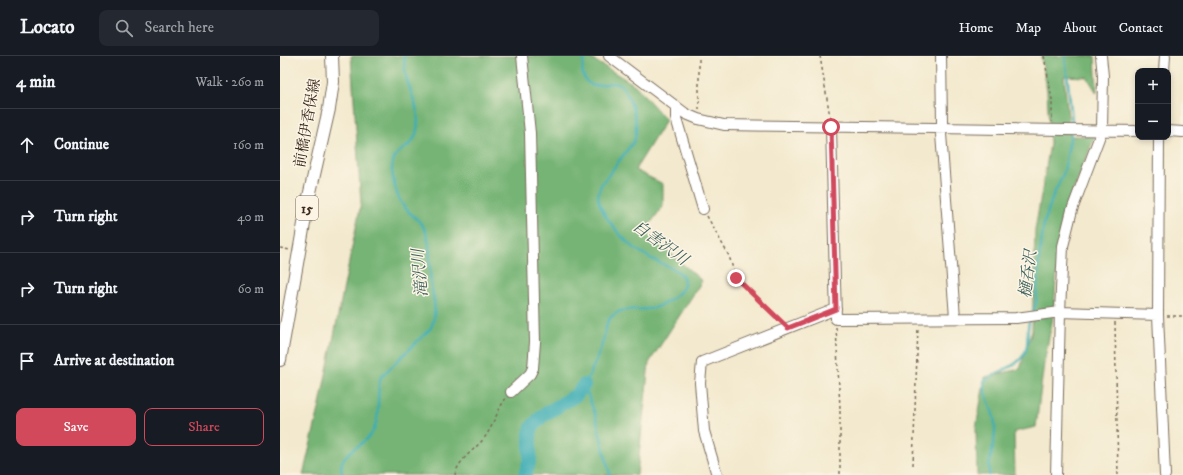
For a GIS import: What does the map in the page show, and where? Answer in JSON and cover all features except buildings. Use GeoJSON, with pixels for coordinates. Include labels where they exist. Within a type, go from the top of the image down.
{"type":"FeatureCollection","features":[{"type":"Feature","properties":{"kind":"main road","name":"前橋伊香保線"},"geometry":{"type":"LineString","coordinates":[[280,360],[308,201],[329,109],[333,82],[332,56]]}},
{"type":"Feature","properties":{"kind":"street"},"geometry":{"type":"LineString","coordinates":[[511,392],[530,374],[533,368],[535,342],[530,133],[522,56]]}},
{"type":"Feature","properties":{"kind":"street"},"geometry":{"type":"LineString","coordinates":[[609,56],[676,108],[698,120],[724,125],[1135,131]]}},
{"type":"Feature","properties":{"kind":"street"},"geometry":{"type":"LineString","coordinates":[[941,56],[942,128],[955,317]]}},
{"type":"Feature","properties":{"kind":"street"},"geometry":{"type":"LineString","coordinates":[[1056,475],[1062,263],[1067,227],[1102,130],[1102,56]]}},
{"type":"Feature","properties":{"kind":"street"},"geometry":{"type":"LineString","coordinates":[[1164,68],[1165,56]]}},
{"type":"Feature","properties":{"kind":"street"},"geometry":{"type":"LineString","coordinates":[[676,108],[676,118],[703,209]]}},
{"type":"Feature","properties":{"kind":"street"},"geometry":{"type":"LineString","coordinates":[[831,127],[836,314]]}},
{"type":"Feature","properties":{"kind":"street"},"geometry":{"type":"LineString","coordinates":[[1171,131],[1183,132]]}},
{"type":"Feature","properties":{"kind":"street"},"geometry":{"type":"LineString","coordinates":[[1159,140],[1158,315],[1165,475]]}},
{"type":"Feature","properties":{"kind":"street"},"geometry":{"type":"LineString","coordinates":[[717,475],[704,431],[700,383],[702,362],[788,328],[836,314],[918,318],[1016,318],[1060,312],[1158,315]]}},
{"type":"Feature","properties":{"kind":"path"},"geometry":{"type":"LineString","coordinates":[[698,120],[699,56]]}},
{"type":"Feature","properties":{"kind":"path"},"geometry":{"type":"LineString","coordinates":[[820,56],[831,127]]}},
{"type":"Feature","properties":{"kind":"path"},"geometry":{"type":"LineString","coordinates":[[1044,56],[1052,99],[1053,129]]}},
{"type":"Feature","properties":{"kind":"path"},"geometry":{"type":"LineString","coordinates":[[703,209],[729,256],[736,278],[788,328]]}},
{"type":"Feature","properties":{"kind":"path"},"geometry":{"type":"LineString","coordinates":[[836,314],[840,408],[840,475]]}},
{"type":"Feature","properties":{"kind":"path"},"geometry":{"type":"LineString","coordinates":[[1115,314],[1118,475]]}},
{"type":"Feature","properties":{"kind":"path"},"geometry":{"type":"LineString","coordinates":[[1158,315],[1183,316]]}},
{"type":"Feature","properties":{"kind":"path"},"geometry":{"type":"LineString","coordinates":[[912,464],[918,318]]}},
{"type":"Feature","properties":{"kind":"path"},"geometry":{"type":"LineString","coordinates":[[455,475],[456,470],[464,458],[477,447],[487,435],[502,403],[511,392]]}},
{"type":"Feature","properties":{"kind":"green space"},"geometry":{"type":"Polygon","coordinates":[[[351,56],[587,56],[635,85],[666,120],[635,170],[663,184],[663,206],[645,231],[702,281],[649,363],[637,475],[303,475],[319,409],[361,203],[351,56]]]}},
{"type":"Feature","properties":{"kind":"green space"},"geometry":{"type":"Polygon","coordinates":[[[1041,56],[1095,56],[1097,93],[1087,77],[1064,76],[1070,136],[1095,136],[1068,204],[1060,235],[1053,317],[1044,363],[1036,427],[1014,432],[1015,475],[977,475],[976,428],[985,377],[1020,369],[1032,331],[1035,230],[1050,144],[1047,91],[1041,56]]]}},
{"type":"Feature","properties":{"kind":"waterway","name":"滝沢川"},"geometry":{"type":"LineString","coordinates":[[343,475],[341,468],[342,462],[351,451],[368,438],[375,426],[378,413],[378,391],[381,377],[431,328],[435,313],[431,284],[429,243],[427,236],[422,224],[402,204],[395,187],[392,171],[395,157],[415,137],[418,124],[416,107],[406,75],[404,56]]}},
{"type":"Feature","properties":{"kind":"waterway","name":"自害沢川"},"geometry":{"type":"LineString","coordinates":[[585,56],[582,69],[586,80],[593,86],[613,83],[620,84],[631,103],[636,127],[634,141],[601,185],[598,197],[603,211],[613,226],[631,246],[674,269],[683,277],[684,281],[684,285],[678,294],[663,304],[650,309],[618,312],[610,318],[599,353],[584,385],[595,414],[610,475]]}},
{"type":"Feature","properties":{"kind":"waterway","name":"樋呑沢"},"geometry":{"type":"LineString","coordinates":[[1065,56],[1072,120],[1071,128]]}},
{"type":"Feature","properties":{"kind":"waterway","name":"樋呑沢"},"geometry":{"type":"LineString","coordinates":[[1033,312],[1036,303],[1039,259],[1044,223],[1053,196],[1064,172],[1071,133]]}},
{"type":"Feature","properties":{"kind":"waterway","name":"樋呑沢"},"geometry":{"type":"LineString","coordinates":[[989,475],[995,426],[993,414],[985,392],[984,381],[1014,365],[1023,356],[1027,346],[1030,319]]}},
{"type":"Feature","properties":{"kind":"waterway","name":"自害沢川"},"geometry":{"type":"LineString","coordinates":[[525,475],[530,459],[530,434],[532,427],[542,416],[576,395],[584,385]]}},
{"type":"Feature","properties":{"kind":"route"},"geometry":{"type":"LineString","coordinates":[[736,278],[788,328],[836,309],[831,127]]}}]}
